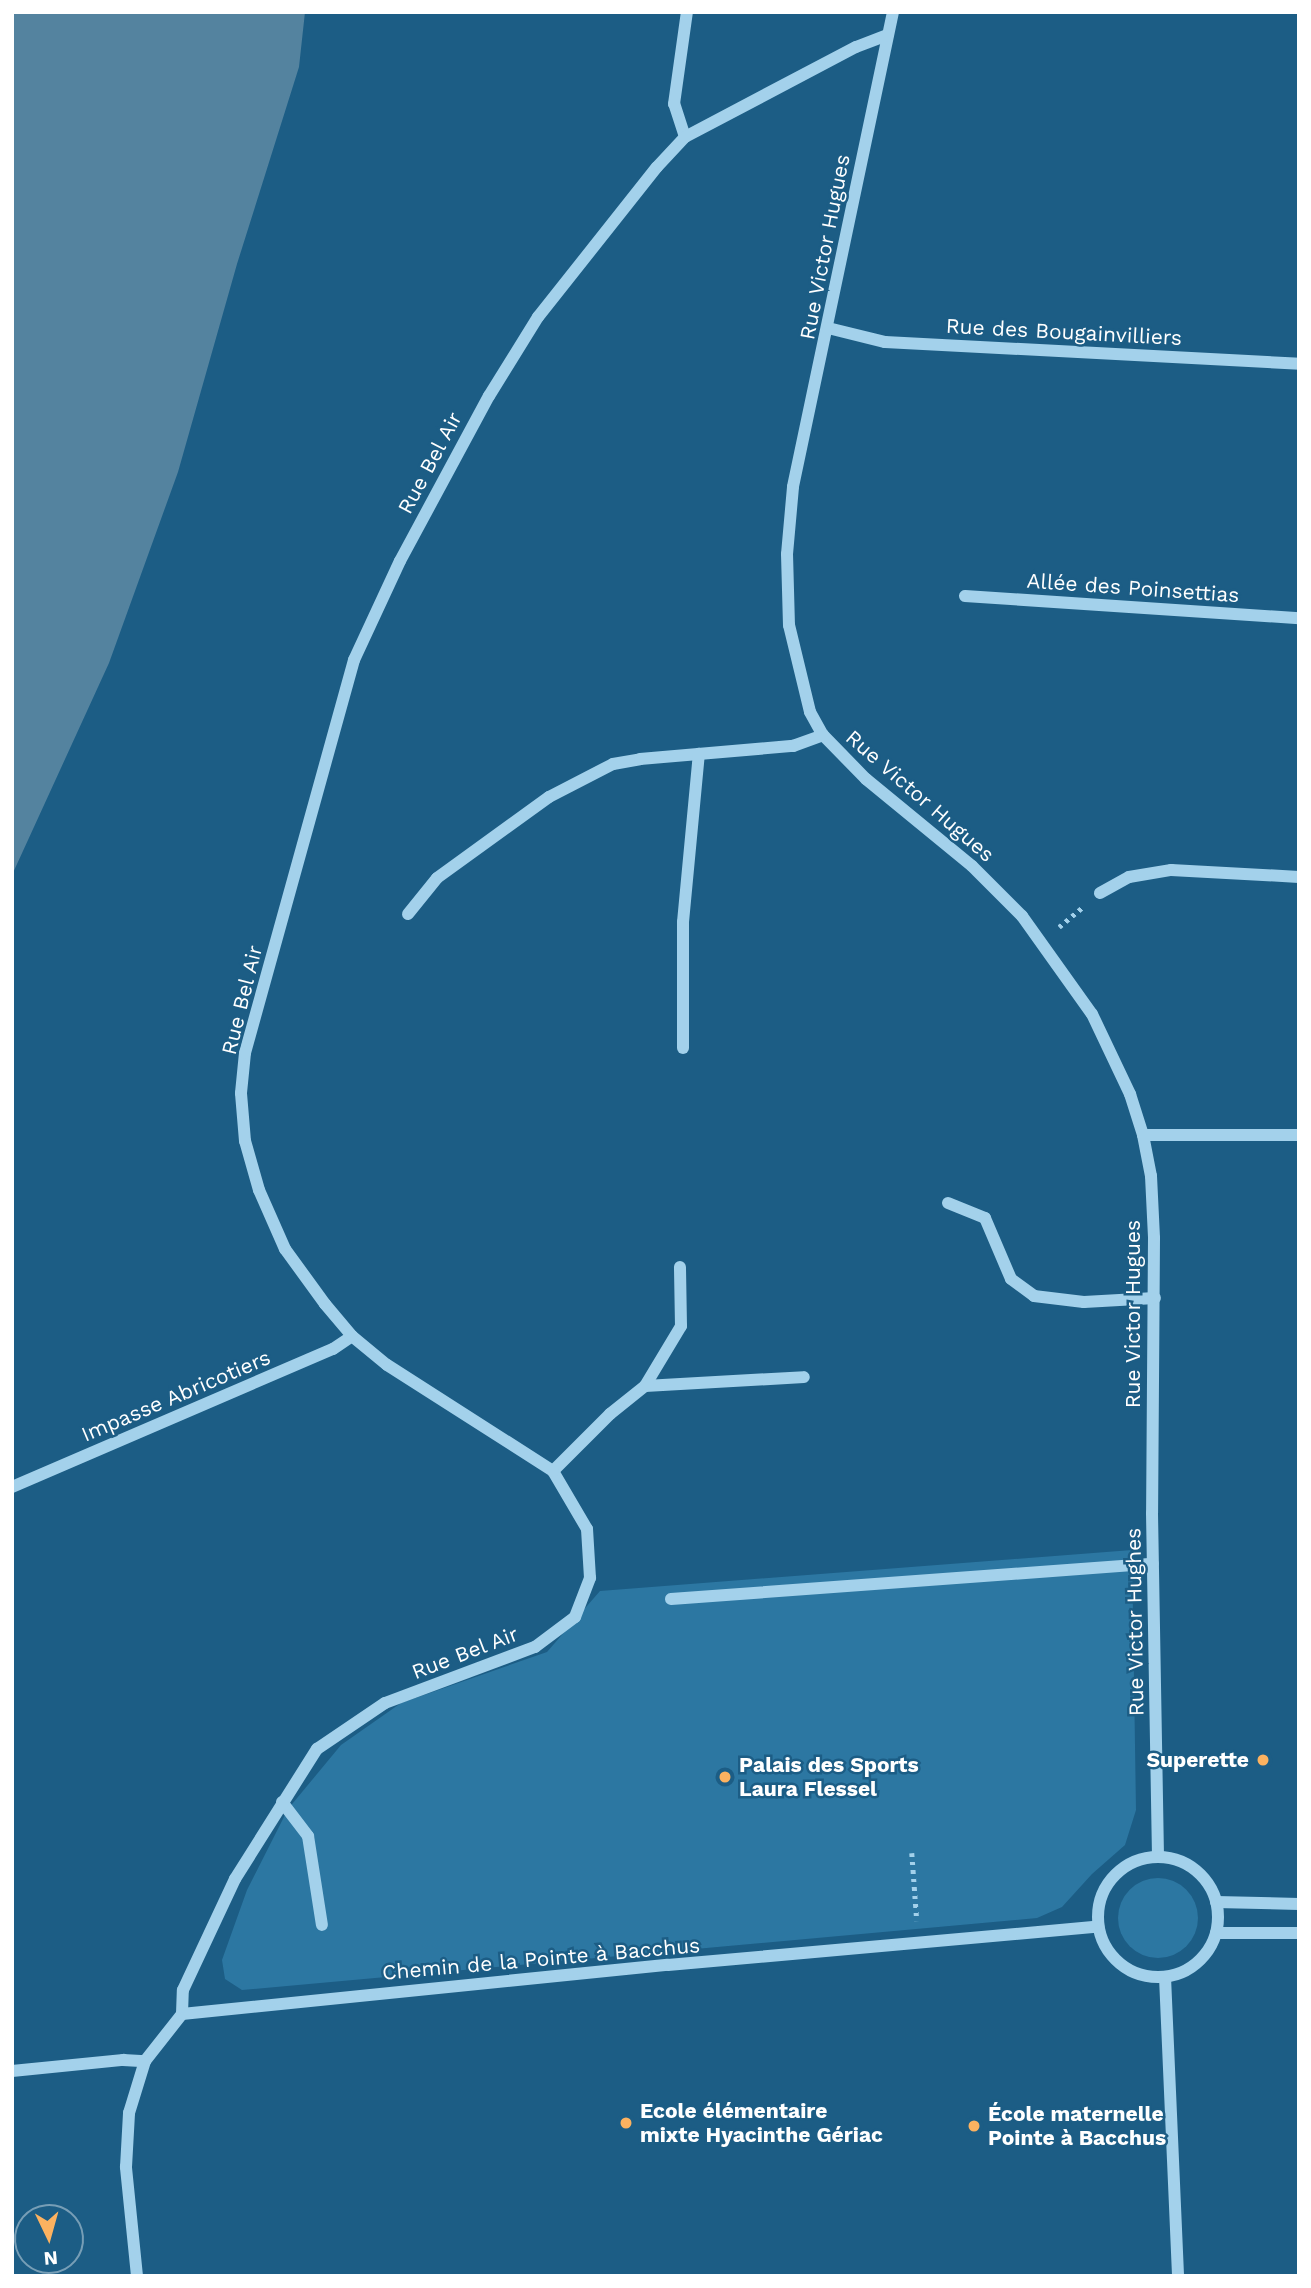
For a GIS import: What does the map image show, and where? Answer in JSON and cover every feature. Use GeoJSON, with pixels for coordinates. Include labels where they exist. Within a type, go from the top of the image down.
{"type":"FeatureCollection","features":[{"type":"Feature","properties":{"kind":"street"},"geometry":{"type":"LineString","coordinates":[[685,138],[674,104],[687,12]]}},
{"type":"Feature","properties":{"kind":"street"},"geometry":{"type":"LineString","coordinates":[[888,35],[893,12]]}},
{"type":"Feature","properties":{"kind":"street","name":"Rue Bel Air"},"geometry":{"type":"LineString","coordinates":[[182,2014],[183,1990],[235,1879],[317,1749],[386,1703],[535,1647],[575,1617],[590,1578],[587,1529],[552,1471],[387,1365],[352,1336],[285,1249],[259,1189],[245,1141],[241,1094],[245,1053],[354,660],[400,561],[496,384],[546,307],[611,223],[685,138],[856,47],[888,35]]}},
{"type":"Feature","properties":{"kind":"street","name":"Rue Victor Hugues"},"geometry":{"type":"LineString","coordinates":[[888,35],[793,487],[787,554],[789,625],[810,712],[823,735],[866,779],[972,866],[1022,916],[1092,1014],[1130,1094],[1143,1135],[1151,1176],[1155,1298],[1152,1513]]}},
{"type":"Feature","properties":{"kind":"street","name":"Rue des Bougainvilliers"},"geometry":{"type":"LineString","coordinates":[[828,328],[885,342],[1299,364]]}},
{"type":"Feature","properties":{"kind":"street","name":"Allée des Poinsettias"},"geometry":{"type":"LineString","coordinates":[[965,596],[1299,618]]}},
{"type":"Feature","properties":{"kind":"street"},"geometry":{"type":"LineString","coordinates":[[408,915],[437,878],[574,781],[614,764],[793,746],[823,735]]}},
{"type":"Feature","properties":{"kind":"street"},"geometry":{"type":"LineString","coordinates":[[682,1048],[683,922],[699,754]]}},
{"type":"Feature","properties":{"kind":"street"},"geometry":{"type":"LineString","coordinates":[[1100,892],[1129,877],[1171,870],[1299,877]]}},
{"type":"Feature","properties":{"kind":"street"},"geometry":{"type":"LineString","coordinates":[[1143,1135],[1299,1135]]}},
{"type":"Feature","properties":{"kind":"street"},"geometry":{"type":"LineString","coordinates":[[948,1203],[985,1218],[1011,1279],[1034,1296],[1084,1302],[1155,1298]]}},
{"type":"Feature","properties":{"kind":"street"},"geometry":{"type":"LineString","coordinates":[[552,1471],[610,1413],[645,1386],[681,1326],[680,1267]]}},
{"type":"Feature","properties":{"kind":"street","name":"Impasse Abricotiers"},"geometry":{"type":"LineString","coordinates":[[12,1487],[333,1349],[352,1336]]}},
{"type":"Feature","properties":{"kind":"street"},"geometry":{"type":"LineString","coordinates":[[645,1386],[804,1377]]}},
{"type":"Feature","properties":{"kind":"street","name":"Rue Victor Hughes"},"geometry":{"type":"LineString","coordinates":[[1152,1513],[1158,1856]]}},
{"type":"Feature","properties":{"kind":"street"},"geometry":{"type":"LineString","coordinates":[[671,1599],[1153,1564]]}},
{"type":"Feature","properties":{"kind":"street"},"geometry":{"type":"LineString","coordinates":[[282,1802],[308,1836],[322,1925]]}},
{"type":"Feature","properties":{"kind":"street"},"geometry":{"type":"LineString","coordinates":[[1158,1856],[1188,1865],[1201,1874],[1216,1902],[1216,1933],[1205,1955],[1187,1970],[1165,1978],[1149,1977],[1121,1966],[1102,1941],[1098,1927],[1098,1906],[1105,1886],[1128,1865],[1158,1856]]}},
{"type":"Feature","properties":{"kind":"street"},"geometry":{"type":"LineString","coordinates":[[1216,1902],[1299,1904]]}},
{"type":"Feature","properties":{"kind":"street","name":"Chemin de la Pointe à Bacchus"},"geometry":{"type":"LineString","coordinates":[[182,2014],[1098,1927]]}},
{"type":"Feature","properties":{"kind":"street"},"geometry":{"type":"LineString","coordinates":[[1216,1933],[1299,1933]]}},
{"type":"Feature","properties":{"kind":"street"},"geometry":{"type":"LineString","coordinates":[[1165,1978],[1178,2276]]}},
{"type":"Feature","properties":{"kind":"street"},"geometry":{"type":"LineString","coordinates":[[137,2276],[126,2166],[129,2113],[145,2061],[182,2014]]}},
{"type":"Feature","properties":{"kind":"street"},"geometry":{"type":"LineString","coordinates":[[12,2071],[123,2060],[145,2061]]}},
{"type":"Feature","properties":{"kind":"path"},"geometry":{"type":"LineString","coordinates":[[1042,941],[1100,892]]}},
{"type":"Feature","properties":{"kind":"path"},"geometry":{"type":"LineString","coordinates":[[912,1853],[919,1943]]}},
{"type":"Feature","properties":{"kind":"shaded area"},"geometry":{"type":"Polygon","coordinates":[[[12,12],[305,12],[299,67],[237,264],[178,472],[109,663],[12,875],[12,12]]]}},
{"type":"Feature","properties":{"kind":"shaded area","name":"Palais des Sports Laura Flessel"},"geometry":{"type":"Polygon","coordinates":[[[1132,1550],[1136,1810],[1125,1845],[1092,1874],[1062,1907],[1037,1918],[242,1990],[225,1979],[222,1960],[247,1890],[288,1809],[341,1745],[401,1703],[547,1652],[600,1591],[1132,1550]]]}},
{"type":"Feature","properties":{"kind":"shaded area"},"geometry":{"type":"Polygon","coordinates":[[[1150,1878],[1166,1878],[1187,1889],[1198,1910],[1198,1926],[1187,1947],[1166,1958],[1150,1958],[1136,1952],[1124,1940],[1118,1926],[1118,1910],[1124,1896],[1136,1884],[1150,1878]]]}},
{"type":"Feature","properties":{"kind":"place","name":"Superette"},"geometry":{"type":"Point","coordinates":[1263,1760]}},
{"type":"Feature","properties":{"kind":"place","name":"Palais des Sports Laura Flessel"},"geometry":{"type":"Point","coordinates":[725,1777]}},
{"type":"Feature","properties":{"kind":"place","name":"Ecole élémentaire mixte Hyacinthe Gériac"},"geometry":{"type":"Point","coordinates":[626,2123]}},
{"type":"Feature","properties":{"kind":"place","name":"École maternelle Pointe à Bacchus"},"geometry":{"type":"Point","coordinates":[974,2126]}}]}
